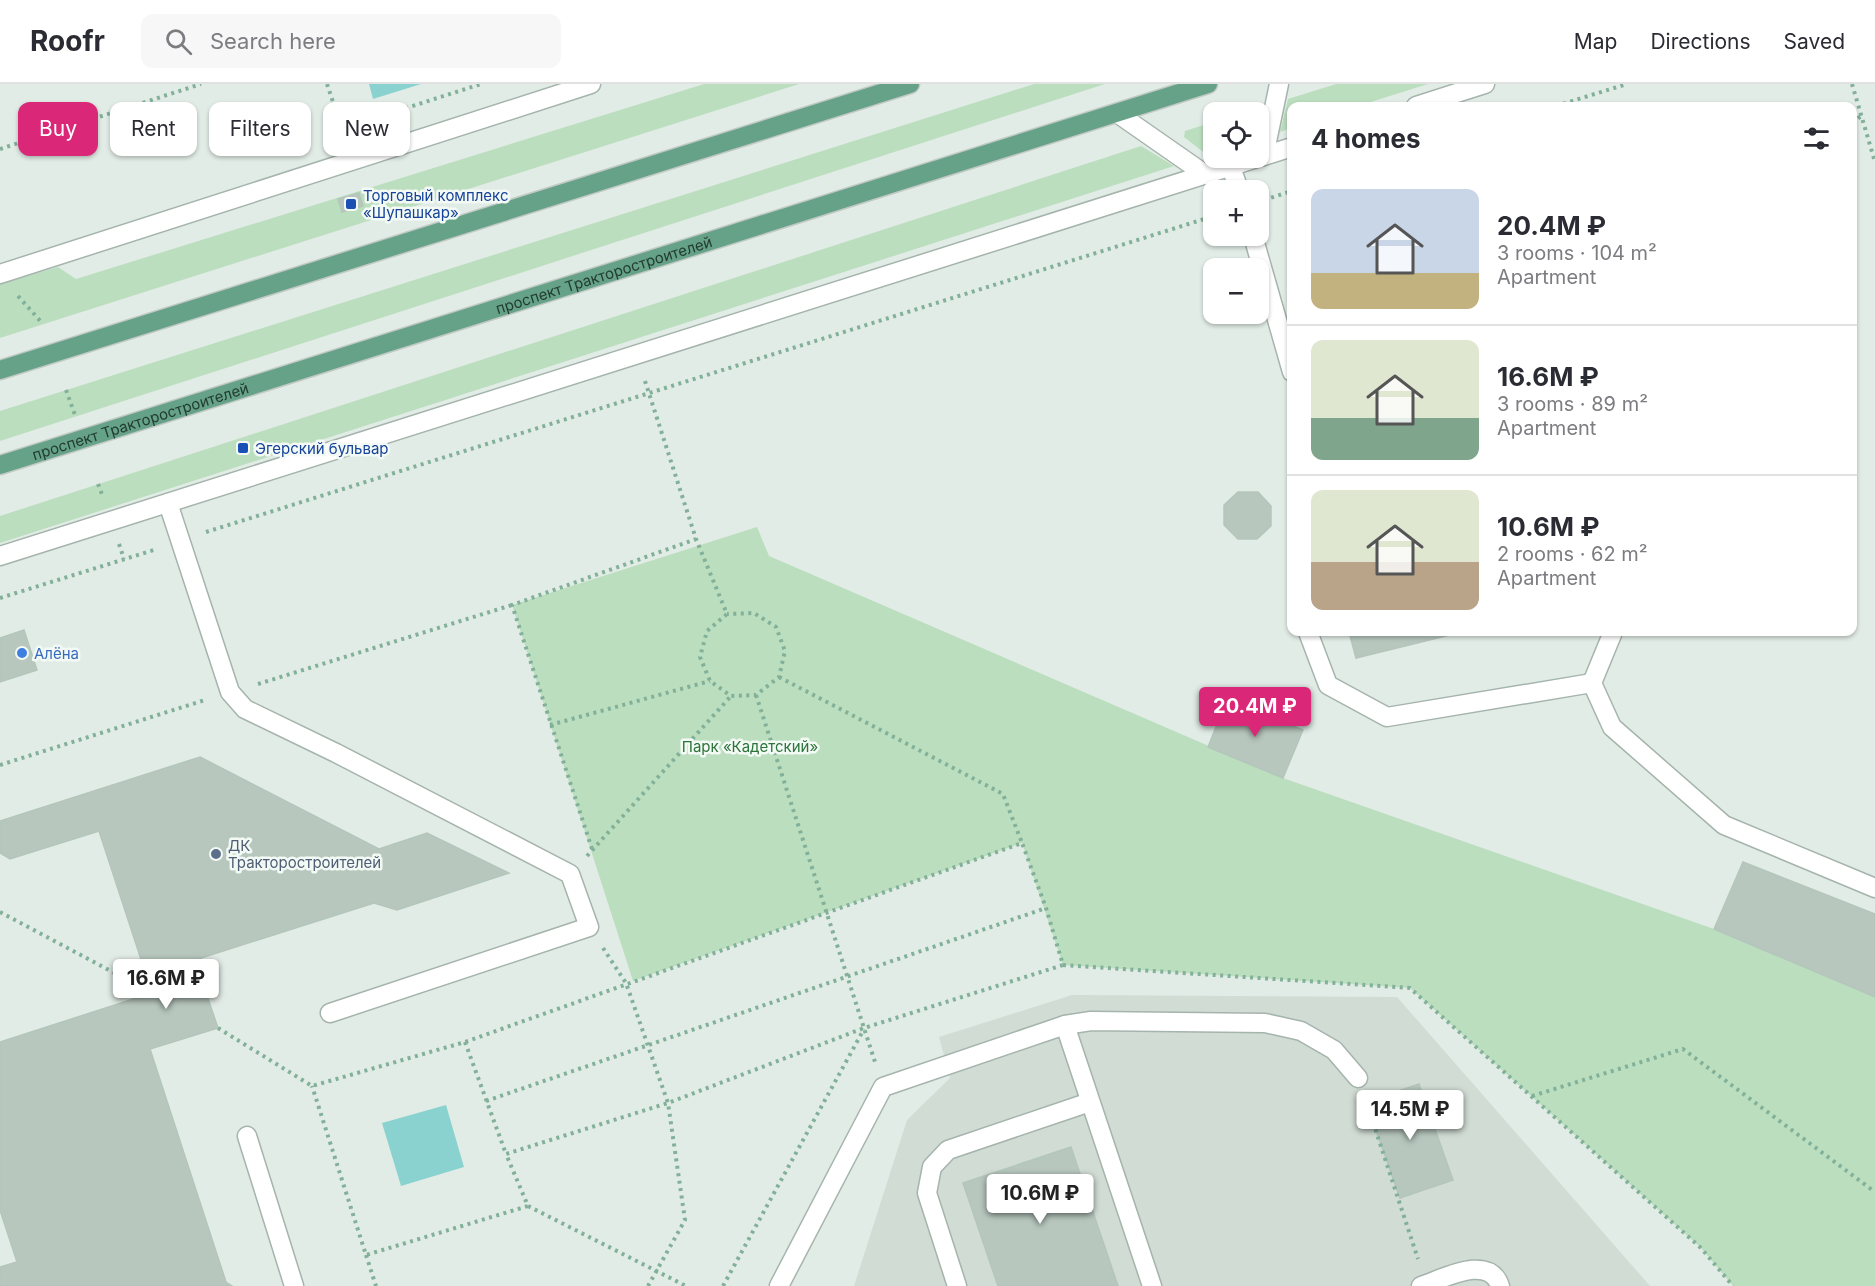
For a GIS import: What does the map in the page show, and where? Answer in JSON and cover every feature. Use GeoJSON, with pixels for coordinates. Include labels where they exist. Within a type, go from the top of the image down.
{"type":"FeatureCollection","features":[{"type":"Feature","properties":{"kind":"main road"},"geometry":{"type":"LineString","coordinates":[[0,370],[910,84]]}},
{"type":"Feature","properties":{"kind":"main road","name":"проспект Тракторостроителей"},"geometry":{"type":"LineString","coordinates":[[0,465],[1208,84]]}},
{"type":"Feature","properties":{"kind":"street"},"geometry":{"type":"LineString","coordinates":[[0,274],[591,84]]}},
{"type":"Feature","properties":{"kind":"street"},"geometry":{"type":"LineString","coordinates":[[1269,132],[1279,84]]}},
{"type":"Feature","properties":{"kind":"street"},"geometry":{"type":"LineString","coordinates":[[1429,102],[1485,84]]}},
{"type":"Feature","properties":{"kind":"street"},"geometry":{"type":"LineString","coordinates":[[1117,113],[1206,175]]}},
{"type":"Feature","properties":{"kind":"street"},"geometry":{"type":"LineString","coordinates":[[1269,154],[1287,149]]}},
{"type":"Feature","properties":{"kind":"street"},"geometry":{"type":"LineString","coordinates":[[0,556],[1225,168]]}},
{"type":"Feature","properties":{"kind":"street"},"geometry":{"type":"LineString","coordinates":[[1256,246],[1287,355]]}},
{"type":"Feature","properties":{"kind":"street"},"geometry":{"type":"LineString","coordinates":[[168,503],[231,692],[245,709],[336,753],[570,874],[589,927],[330,1013]]}},
{"type":"Feature","properties":{"kind":"street"},"geometry":{"type":"LineString","coordinates":[[1310,636],[1328,685],[1387,717],[1592,683]]}},
{"type":"Feature","properties":{"kind":"street"},"geometry":{"type":"LineString","coordinates":[[1611,636],[1592,683],[1612,727],[1724,825],[1875,888]]}},
{"type":"Feature","properties":{"kind":"street"},"geometry":{"type":"LineString","coordinates":[[779,1286],[883,1087],[1065,1025],[1091,1021],[1265,1023],[1301,1031],[1334,1050],[1358,1078]]}},
{"type":"Feature","properties":{"kind":"street"},"geometry":{"type":"LineString","coordinates":[[1065,1025],[1152,1286]]}},
{"type":"Feature","properties":{"kind":"street"},"geometry":{"type":"LineString","coordinates":[[957,1286],[927,1193],[932,1167],[948,1150],[1090,1102]]}},
{"type":"Feature","properties":{"kind":"street"},"geometry":{"type":"LineString","coordinates":[[247,1136],[294,1286]]}},
{"type":"Feature","properties":{"kind":"street"},"geometry":{"type":"LineString","coordinates":[[1424,1285],[1471,1269],[1486,1270],[1498,1279],[1500,1286]]}},
{"type":"Feature","properties":{"kind":"path"},"geometry":{"type":"LineString","coordinates":[[0,149],[201,84]]}},
{"type":"Feature","properties":{"kind":"path"},"geometry":{"type":"LineString","coordinates":[[327,84],[334,105],[372,120],[481,84]]}},
{"type":"Feature","properties":{"kind":"path"},"geometry":{"type":"LineString","coordinates":[[1570,102],[1627,84]]}},
{"type":"Feature","properties":{"kind":"path"},"geometry":{"type":"LineString","coordinates":[[1852,84],[1875,162]]}},
{"type":"Feature","properties":{"kind":"path"},"geometry":{"type":"LineString","coordinates":[[1857,120],[1862,117]]}},
{"type":"Feature","properties":{"kind":"path"},"geometry":{"type":"LineString","coordinates":[[1269,198],[1287,192]]}},
{"type":"Feature","properties":{"kind":"path"},"geometry":{"type":"LineString","coordinates":[[203,533],[1203,219]]}},
{"type":"Feature","properties":{"kind":"path"},"geometry":{"type":"LineString","coordinates":[[13,291],[44,324]]}},
{"type":"Feature","properties":{"kind":"path"},"geometry":{"type":"LineString","coordinates":[[636,354],[696,539],[728,614]]}},
{"type":"Feature","properties":{"kind":"path"},"geometry":{"type":"LineString","coordinates":[[66,390],[75,417]]}},
{"type":"Feature","properties":{"kind":"path"},"geometry":{"type":"LineString","coordinates":[[592,849],[512,605],[696,539]]}},
{"type":"Feature","properties":{"kind":"path"},"geometry":{"type":"LineString","coordinates":[[0,598],[163,546]]}},
{"type":"Feature","properties":{"kind":"path"},"geometry":{"type":"LineString","coordinates":[[754,613],[776,627],[786,651],[779,677],[756,695],[731,696],[710,681],[700,657],[707,631],[728,614],[754,613]]}},
{"type":"Feature","properties":{"kind":"path"},"geometry":{"type":"LineString","coordinates":[[779,677],[1003,794],[1046,908],[1063,965]]}},
{"type":"Feature","properties":{"kind":"path"},"geometry":{"type":"LineString","coordinates":[[550,725],[710,681]]}},
{"type":"Feature","properties":{"kind":"path"},"geometry":{"type":"LineString","coordinates":[[756,695],[883,1087]]}},
{"type":"Feature","properties":{"kind":"path"},"geometry":{"type":"LineString","coordinates":[[570,874],[731,696]]}},
{"type":"Feature","properties":{"kind":"path"},"geometry":{"type":"LineString","coordinates":[[312,1086],[465,1042],[1022,843]]}},
{"type":"Feature","properties":{"kind":"path"},"geometry":{"type":"LineString","coordinates":[[486,1101],[1046,908]]}},
{"type":"Feature","properties":{"kind":"path"},"geometry":{"type":"LineString","coordinates":[[0,912],[152,993]]}},
{"type":"Feature","properties":{"kind":"path"},"geometry":{"type":"LineString","coordinates":[[589,927],[626,983],[668,1104],[685,1220],[648,1286]]}},
{"type":"Feature","properties":{"kind":"path"},"geometry":{"type":"LineString","coordinates":[[506,1154],[668,1104],[864,1028],[1063,965],[1410,988],[1701,1248],[1733,1286]]}},
{"type":"Feature","properties":{"kind":"path"},"geometry":{"type":"LineString","coordinates":[[218,1028],[312,1086],[376,1286]]}},
{"type":"Feature","properties":{"kind":"path"},"geometry":{"type":"LineString","coordinates":[[723,1286],[864,1028]]}},
{"type":"Feature","properties":{"kind":"path"},"geometry":{"type":"LineString","coordinates":[[465,1042],[506,1154],[528,1206],[686,1286]]}},
{"type":"Feature","properties":{"kind":"path"},"geometry":{"type":"LineString","coordinates":[[1531,1096],[1683,1049],[1875,1192]]}},
{"type":"Feature","properties":{"kind":"path"},"geometry":{"type":"LineString","coordinates":[[1358,1078],[1424,1285]]}},
{"type":"Feature","properties":{"kind":"path"},"geometry":{"type":"LineString","coordinates":[[366,1255],[528,1206]]}},
{"type":"Feature","properties":{"kind":"shaded area"},"geometry":{"type":"Polygon","coordinates":[[[1072,995],[1397,997],[1650,1286],[854,1286],[907,1120],[950,1078],[939,1037],[1072,995]]]}},
{"type":"Feature","properties":{"kind":"green space"},"geometry":{"type":"Polygon","coordinates":[[[704,84],[799,84],[0,338],[0,284],[58,267],[76,279],[704,84]]]}},
{"type":"Feature","properties":{"kind":"green space"},"geometry":{"type":"Polygon","coordinates":[[[1034,84],[1105,84],[0,441],[0,411],[1034,84]]]}},
{"type":"Feature","properties":{"kind":"green space"},"geometry":{"type":"Polygon","coordinates":[[[1336,84],[1428,84],[1371,102],[1287,102],[1288,99],[1336,84]]]}},
{"type":"Feature","properties":{"kind":"green space"},"geometry":{"type":"Polygon","coordinates":[[[1287,103],[1287,129],[1280,132],[1287,103]]]}},
{"type":"Feature","properties":{"kind":"green space"},"geometry":{"type":"Polygon","coordinates":[[[1203,125],[1203,152],[1184,137],[1185,131],[1203,125]]]}},
{"type":"Feature","properties":{"kind":"green space"},"geometry":{"type":"Polygon","coordinates":[[[1141,146],[1174,166],[0,543],[0,516],[1141,146]]]}},
{"type":"Feature","properties":{"kind":"green space","name":"Парк «Кадетский»"},"geometry":{"type":"Polygon","coordinates":[[[757,527],[769,556],[1283,778],[1714,929],[1875,997],[1875,1286],[1733,1286],[1701,1248],[1410,988],[1063,965],[1022,843],[633,981],[512,605],[757,527]]]}},
{"type":"Feature","properties":{"kind":"water"},"geometry":{"type":"Polygon","coordinates":[[[369,84],[421,84],[373,99],[369,84]]]}},
{"type":"Feature","properties":{"kind":"water"},"geometry":{"type":"Polygon","coordinates":[[[446,1105],[464,1167],[401,1186],[382,1123],[446,1105]]]}},
{"type":"Feature","properties":{"kind":"building"},"geometry":{"type":"Polygon","coordinates":[[[359,193],[363,206],[342,212],[338,199],[359,193]]]}},
{"type":"Feature","properties":{"kind":"building"},"geometry":{"type":"Polygon","coordinates":[[[1238,492],[1258,492],[1271,506],[1271,526],[1257,539],[1238,539],[1224,525],[1224,505],[1238,492]]]}},
{"type":"Feature","properties":{"kind":"building"},"geometry":{"type":"Polygon","coordinates":[[[24,630],[37,670],[0,682],[0,638],[24,630]]]}},
{"type":"Feature","properties":{"kind":"building"},"geometry":{"type":"Polygon","coordinates":[[[1350,636],[1446,636],[1356,658],[1350,636]]]}},
{"type":"Feature","properties":{"kind":"building"},"geometry":{"type":"Polygon","coordinates":[[[1227,699],[1303,730],[1283,778],[1208,747],[1227,699]]]}},
{"type":"Feature","properties":{"kind":"building"},"geometry":{"type":"Polygon","coordinates":[[[200,757],[379,849],[427,833],[509,873],[397,910],[374,903],[195,960],[218,1028],[150,1049],[226,1282],[232,1286],[0,1286],[0,1267],[17,1262],[0,1210],[0,1042],[152,993],[99,831],[10,859],[0,853],[0,821],[200,757]]]}},
{"type":"Feature","properties":{"kind":"building"},"geometry":{"type":"Polygon","coordinates":[[[1743,862],[1875,914],[1875,997],[1714,929],[1743,862]]]}},
{"type":"Feature","properties":{"kind":"building"},"geometry":{"type":"Polygon","coordinates":[[[1419,1084],[1453,1180],[1400,1198],[1366,1102],[1419,1084]]]}},
{"type":"Feature","properties":{"kind":"building"},"geometry":{"type":"Polygon","coordinates":[[[1071,1147],[1118,1286],[998,1286],[963,1183],[1071,1147]]]}},
{"type":"Feature","properties":{"kind":"place","name":"Торговый комплекс «Шупашкар»"},"geometry":{"type":"Point","coordinates":[351,204]}},
{"type":"Feature","properties":{"kind":"place","name":"Эгерский бульвар"},"geometry":{"type":"Point","coordinates":[243,448]}},
{"type":"Feature","properties":{"kind":"place","name":"Алёна"},"geometry":{"type":"Point","coordinates":[22,653]}},
{"type":"Feature","properties":{"kind":"place","name":"ДК Тракторостроителей"},"geometry":{"type":"Point","coordinates":[216,854]}}]}
